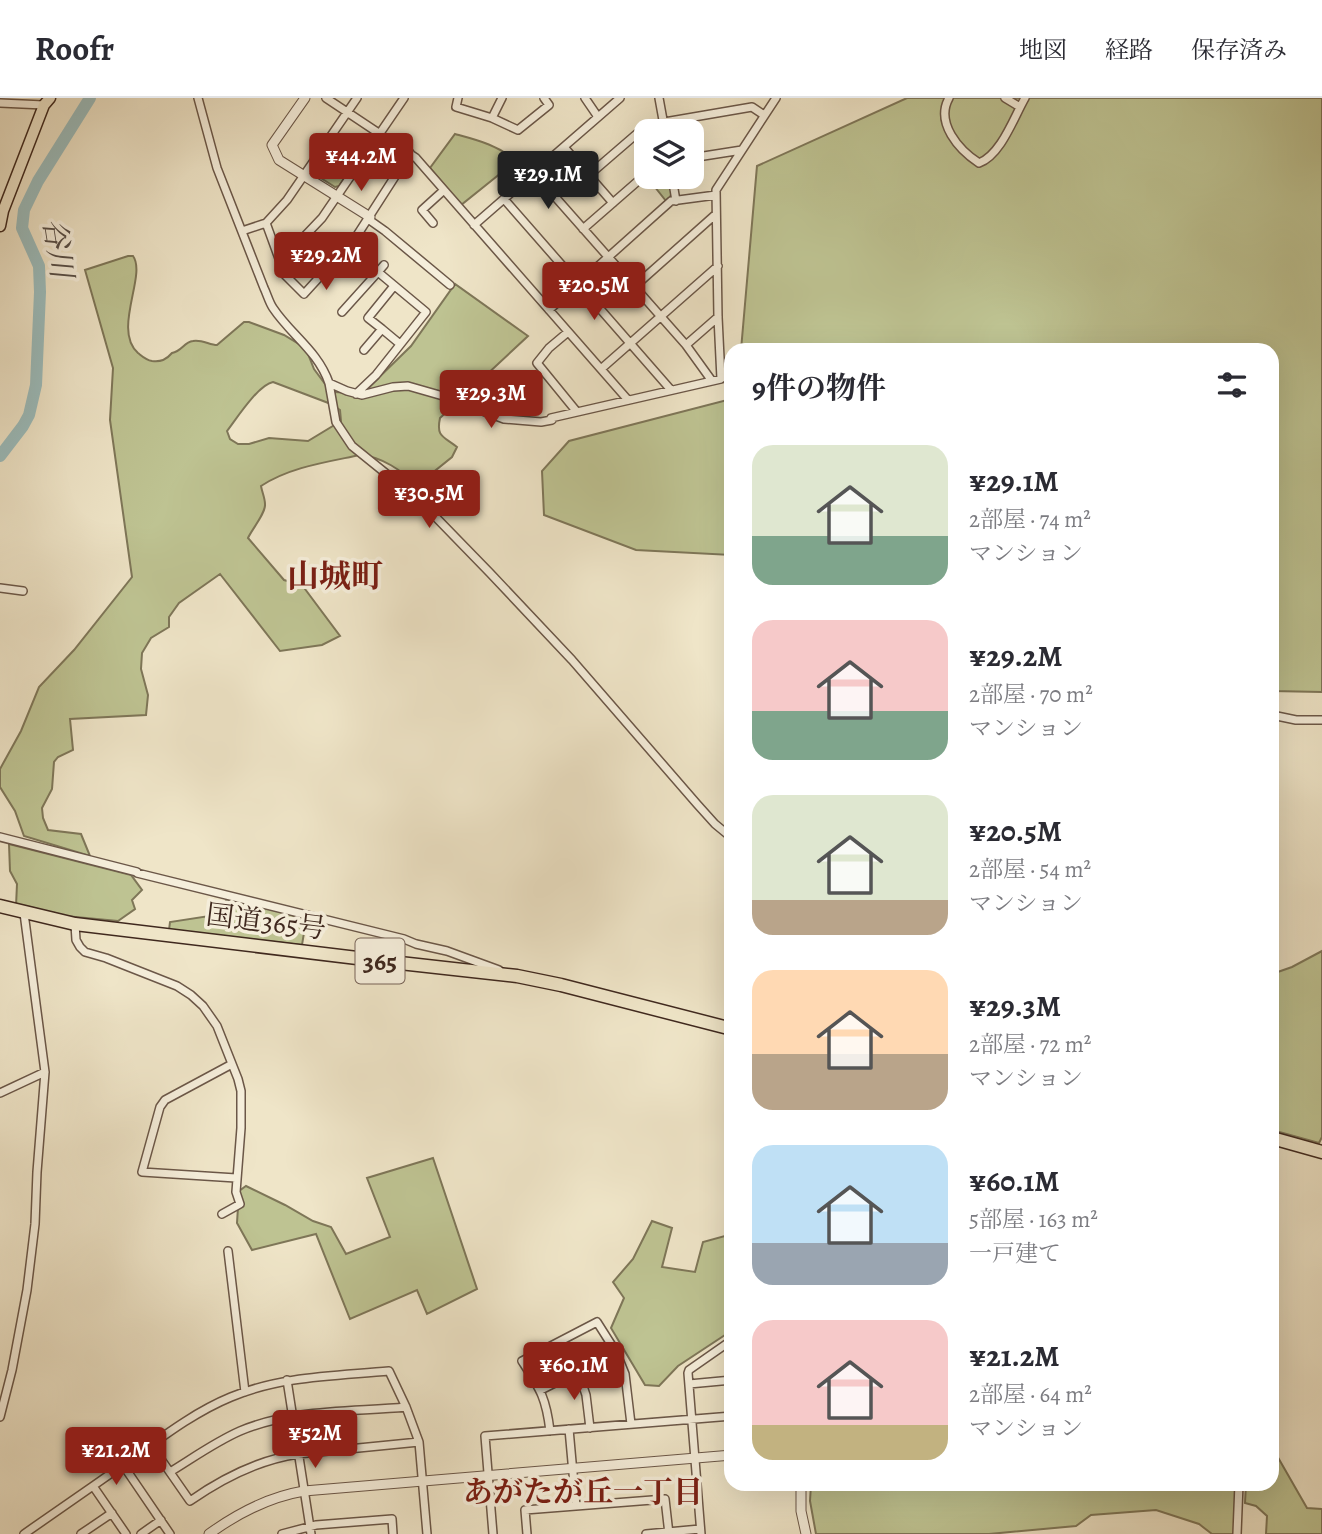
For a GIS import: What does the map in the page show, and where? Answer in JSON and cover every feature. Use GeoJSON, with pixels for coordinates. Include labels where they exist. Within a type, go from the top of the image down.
{"type":"FeatureCollection","features":[{"type":"Feature","properties":{"kind":"highway","name":"国道365号"},"geometry":{"type":"LineString","coordinates":[[0,906],[75,924],[517,976],[724,1027]]}},
{"type":"Feature","properties":{"kind":"highway"},"geometry":{"type":"LineString","coordinates":[[1279,1140],[1322,1152]]}},
{"type":"Feature","properties":{"kind":"main road"},"geometry":{"type":"LineString","coordinates":[[0,226],[3,211],[47,102]]}},
{"type":"Feature","properties":{"kind":"street"},"geometry":{"type":"LineString","coordinates":[[198,98],[217,168],[250,256],[273,307],[321,365],[329,383],[337,422],[352,446],[420,501],[490,573],[572,660],[724,831]]}},
{"type":"Feature","properties":{"kind":"street"},"geometry":{"type":"LineString","coordinates":[[305,98],[272,145],[279,160],[369,218],[450,285]]}},
{"type":"Feature","properties":{"kind":"street"},"geometry":{"type":"LineString","coordinates":[[327,98],[411,153],[628,400]]}},
{"type":"Feature","properties":{"kind":"street"},"geometry":{"type":"LineString","coordinates":[[242,231],[266,223],[287,200],[357,98]]}},
{"type":"Feature","properties":{"kind":"street"},"geometry":{"type":"LineString","coordinates":[[280,261],[322,218],[404,98]]}},
{"type":"Feature","properties":{"kind":"street"},"geometry":{"type":"LineString","coordinates":[[458,98],[456,107],[492,118],[518,130],[549,104],[544,98]]}},
{"type":"Feature","properties":{"kind":"street"},"geometry":{"type":"LineString","coordinates":[[492,118],[502,98]]}},
{"type":"Feature","properties":{"kind":"street"},"geometry":{"type":"LineString","coordinates":[[585,98],[598,117]]}},
{"type":"Feature","properties":{"kind":"street"},"geometry":{"type":"LineString","coordinates":[[474,225],[620,98]]}},
{"type":"Feature","properties":{"kind":"street"},"geometry":{"type":"LineString","coordinates":[[659,98],[662,119]]}},
{"type":"Feature","properties":{"kind":"street"},"geometry":{"type":"LineString","coordinates":[[750,98],[752,107],[764,116]]}},
{"type":"Feature","properties":{"kind":"street"},"geometry":{"type":"LineString","coordinates":[[329,383],[362,395],[408,386],[443,396],[498,418],[545,422],[552,420],[551,418],[721,379],[716,190],[776,98]]}},
{"type":"Feature","properties":{"kind":"street"},"geometry":{"type":"LineString","coordinates":[[949,98],[944,111],[947,128],[965,151],[979,163],[1003,141],[1025,98]]}},
{"type":"Feature","properties":{"kind":"street"},"geometry":{"type":"LineString","coordinates":[[1005,98],[1020,107]]}},
{"type":"Feature","properties":{"kind":"street"},"geometry":{"type":"LineString","coordinates":[[0,103],[47,102]]}},
{"type":"Feature","properties":{"kind":"street"},"geometry":{"type":"LineString","coordinates":[[681,119],[752,107]]}},
{"type":"Feature","properties":{"kind":"street"},"geometry":{"type":"LineString","coordinates":[[589,175],[634,135]]}},
{"type":"Feature","properties":{"kind":"street"},"geometry":{"type":"LineString","coordinates":[[564,147],[613,202]]}},
{"type":"Feature","properties":{"kind":"street"},"geometry":{"type":"LineString","coordinates":[[704,156],[742,150]]}},
{"type":"Feature","properties":{"kind":"street"},"geometry":{"type":"LineString","coordinates":[[266,223],[285,275],[304,294],[356,237],[411,153]]}},
{"type":"Feature","properties":{"kind":"street"},"geometry":{"type":"LineString","coordinates":[[534,173],[686,345],[712,381]]}},
{"type":"Feature","properties":{"kind":"street"},"geometry":{"type":"LineString","coordinates":[[583,229],[634,184]]}},
{"type":"Feature","properties":{"kind":"street"},"geometry":{"type":"LineString","coordinates":[[674,189],[676,201]]}},
{"type":"Feature","properties":{"kind":"street"},"geometry":{"type":"LineString","coordinates":[[433,223],[422,210],[444,190]]}},
{"type":"Feature","properties":{"kind":"street"},"geometry":{"type":"LineString","coordinates":[[549,310],[671,201],[716,195]]}},
{"type":"Feature","properties":{"kind":"street"},"geometry":{"type":"LineString","coordinates":[[504,199],[671,390]]}},
{"type":"Feature","properties":{"kind":"street"},"geometry":{"type":"LineString","coordinates":[[634,287],[716,214]]}},
{"type":"Feature","properties":{"kind":"street"},"geometry":{"type":"LineString","coordinates":[[342,312],[384,265]]}},
{"type":"Feature","properties":{"kind":"street"},"geometry":{"type":"LineString","coordinates":[[601,369],[718,266]]}},
{"type":"Feature","properties":{"kind":"street"},"geometry":{"type":"LineString","coordinates":[[356,394],[376,375],[425,312],[378,272]]}},
{"type":"Feature","properties":{"kind":"street"},"geometry":{"type":"LineString","coordinates":[[394,286],[368,318],[400,344]]}},
{"type":"Feature","properties":{"kind":"street"},"geometry":{"type":"LineString","coordinates":[[686,345],[718,317]]}},
{"type":"Feature","properties":{"kind":"street"},"geometry":{"type":"LineString","coordinates":[[364,350],[382,329]]}},
{"type":"Feature","properties":{"kind":"street"},"geometry":{"type":"LineString","coordinates":[[568,332],[549,348],[537,363],[577,412]]}},
{"type":"Feature","properties":{"kind":"street"},"geometry":{"type":"LineString","coordinates":[[0,588],[23,591]]}},
{"type":"Feature","properties":{"kind":"street"},"geometry":{"type":"LineString","coordinates":[[1279,716],[1296,720],[1322,720]]}},
{"type":"Feature","properties":{"kind":"street"},"geometry":{"type":"LineString","coordinates":[[0,837],[404,939],[517,976]]}},
{"type":"Feature","properties":{"kind":"street"},"geometry":{"type":"LineString","coordinates":[[0,1417],[27,1290],[35,1224],[46,1072],[24,913]]}},
{"type":"Feature","properties":{"kind":"street"},"geometry":{"type":"LineString","coordinates":[[75,924],[76,940],[85,952],[177,986],[203,1006],[216,1026],[238,1079],[240,1091],[241,1128],[236,1178],[236,1192],[240,1204],[222,1214]]}},
{"type":"Feature","properties":{"kind":"street"},"geometry":{"type":"LineString","coordinates":[[232,1064],[165,1100],[160,1107],[142,1172],[236,1178]]}},
{"type":"Feature","properties":{"kind":"street"},"geometry":{"type":"LineString","coordinates":[[0,1093],[46,1072]]}},
{"type":"Feature","properties":{"kind":"street"},"geometry":{"type":"LineString","coordinates":[[228,1251],[245,1392]]}},
{"type":"Feature","properties":{"kind":"street"},"geometry":{"type":"LineString","coordinates":[[550,1431],[541,1390],[522,1361],[597,1322],[616,1352],[625,1374],[631,1424]]}},
{"type":"Feature","properties":{"kind":"street"},"geometry":{"type":"LineString","coordinates":[[646,1534],[700,1531],[689,1370],[724,1347]]}},
{"type":"Feature","properties":{"kind":"street"},"geometry":{"type":"LineString","coordinates":[[541,1390],[616,1352]]}},
{"type":"Feature","properties":{"kind":"street"},"geometry":{"type":"LineString","coordinates":[[24,1534],[188,1420],[230,1397],[287,1381],[389,1371],[419,1443],[427,1534]]}},
{"type":"Feature","properties":{"kind":"street"},"geometry":{"type":"LineString","coordinates":[[578,1371],[586,1395],[590,1428]]}},
{"type":"Feature","properties":{"kind":"street"},"geometry":{"type":"LineString","coordinates":[[287,1381],[310,1530]]}},
{"type":"Feature","properties":{"kind":"street"},"geometry":{"type":"LineString","coordinates":[[689,1384],[724,1381]]}},
{"type":"Feature","properties":{"kind":"street"},"geometry":{"type":"LineString","coordinates":[[170,1472],[213,1445],[260,1424],[293,1417],[406,1407]]}},
{"type":"Feature","properties":{"kind":"street"},"geometry":{"type":"LineString","coordinates":[[493,1534],[485,1436],[724,1417]]}},
{"type":"Feature","properties":{"kind":"street"},"geometry":{"type":"LineString","coordinates":[[569,1429],[576,1506]]}},
{"type":"Feature","properties":{"kind":"street"},"geometry":{"type":"LineString","coordinates":[[151,1445],[190,1501],[249,1467],[298,1454],[419,1443]]}},
{"type":"Feature","properties":{"kind":"street"},"geometry":{"type":"LineString","coordinates":[[209,1534],[249,1509],[288,1494],[304,1491],[724,1456]]}},
{"type":"Feature","properties":{"kind":"street"},"geometry":{"type":"LineString","coordinates":[[123,1465],[170,1534]]}},
{"type":"Feature","properties":{"kind":"street"},"geometry":{"type":"LineString","coordinates":[[93,1486],[126,1534]]}},
{"type":"Feature","properties":{"kind":"street"},"geometry":{"type":"LineString","coordinates":[[801,1491],[801,1511],[806,1534]]}},
{"type":"Feature","properties":{"kind":"street"},"geometry":{"type":"LineString","coordinates":[[1237,1534],[1239,1491]]}},
{"type":"Feature","properties":{"kind":"street"},"geometry":{"type":"LineString","coordinates":[[527,1534],[525,1510],[665,1499],[669,1533]]}},
{"type":"Feature","properties":{"kind":"street"},"geometry":{"type":"LineString","coordinates":[[81,1534],[112,1513]]}},
{"type":"Feature","properties":{"kind":"street"},"geometry":{"type":"LineString","coordinates":[[282,1534],[392,1519],[393,1534]]}},
{"type":"Feature","properties":{"kind":"street"},"geometry":{"type":"LineString","coordinates":[[141,1534],[161,1520]]}},
{"type":"Feature","properties":{"kind":"green space"},"geometry":{"type":"Polygon","coordinates":[[[907,98],[1322,98],[1322,692],[1279,691],[1279,343],[742,343],[757,166],[907,98]]]}},
{"type":"Feature","properties":{"kind":"green space"},"geometry":{"type":"Polygon","coordinates":[[[455,134],[495,147],[516,161],[461,205],[430,168],[455,134]]]}},
{"type":"Feature","properties":{"kind":"green space"},"geometry":{"type":"Polygon","coordinates":[[[331,142],[357,159],[339,186],[335,187],[313,173],[312,169],[331,142]]]}},
{"type":"Feature","properties":{"kind":"green space"},"geometry":{"type":"Polygon","coordinates":[[[656,189],[672,189],[671,196],[666,201],[656,189]]]}},
{"type":"Feature","properties":{"kind":"green space"},"geometry":{"type":"Polygon","coordinates":[[[133,256],[136,276],[128,331],[131,343],[138,353],[150,361],[163,360],[193,341],[217,345],[244,322],[249,322],[284,335],[302,346],[314,369],[331,392],[363,393],[411,346],[455,284],[528,336],[440,418],[440,433],[457,447],[452,457],[416,486],[391,465],[360,455],[296,470],[261,486],[265,508],[248,538],[284,580],[302,585],[340,636],[322,645],[280,651],[220,574],[179,603],[169,617],[169,627],[151,638],[142,653],[141,669],[148,695],[146,715],[70,719],[73,750],[54,762],[52,789],[42,808],[43,818],[48,830],[81,834],[90,856],[24,836],[15,811],[0,787],[0,769],[21,731],[39,687],[74,650],[132,577],[110,420],[113,368],[85,270],[133,256]],[[273,382],[254,395],[227,431],[230,439],[238,444],[269,438],[308,441],[341,421],[340,410],[273,382]]]}},
{"type":"Feature","properties":{"kind":"green space"},"geometry":{"type":"Polygon","coordinates":[[[724,401],[724,555],[636,550],[544,515],[542,471],[569,441],[724,401]]]}},
{"type":"Feature","properties":{"kind":"green space"},"geometry":{"type":"Polygon","coordinates":[[[9,844],[131,875],[142,890],[132,900],[135,909],[118,921],[65,916],[16,906],[17,884],[10,871],[9,844]]]}},
{"type":"Feature","properties":{"kind":"green space"},"geometry":{"type":"Polygon","coordinates":[[[226,901],[265,906],[298,917],[305,927],[302,945],[169,930],[170,922],[229,913],[226,901]]]}},
{"type":"Feature","properties":{"kind":"green space"},"geometry":{"type":"Polygon","coordinates":[[[1322,951],[1322,1137],[1319,1143],[1279,1132],[1279,972],[1322,951]]]}},
{"type":"Feature","properties":{"kind":"green space"},"geometry":{"type":"Polygon","coordinates":[[[433,1158],[477,1289],[427,1314],[417,1290],[350,1319],[316,1234],[252,1250],[237,1223],[239,1191],[246,1186],[313,1221],[331,1227],[346,1254],[390,1237],[367,1178],[433,1158]]]}},
{"type":"Feature","properties":{"kind":"green space"},"geometry":{"type":"Polygon","coordinates":[[[652,1221],[672,1228],[662,1267],[695,1272],[703,1242],[724,1236],[724,1336],[678,1366],[659,1386],[645,1385],[611,1328],[624,1298],[613,1282],[633,1259],[652,1221]]]}},
{"type":"Feature","properties":{"kind":"green space"},"geometry":{"type":"Polygon","coordinates":[[[1279,1459],[1307,1508],[1322,1509],[1322,1534],[1266,1534],[1267,1516],[1256,1506],[1245,1503],[1246,1491],[1279,1491],[1279,1459]]]}},
{"type":"Feature","properties":{"kind":"green space"},"geometry":{"type":"Polygon","coordinates":[[[811,1491],[1236,1491],[1235,1534],[1212,1534],[1199,1524],[1156,1510],[1091,1515],[1076,1526],[989,1534],[816,1534],[811,1491]]]}},
{"type":"Feature","properties":{"kind":"waterway","name":"谷川"},"geometry":{"type":"LineString","coordinates":[[0,456],[29,415],[36,385],[39,266],[22,228],[24,210],[38,181],[90,98]]}},
{"type":"Feature","properties":{"kind":"district","name":"山城町"},"geometry":{"type":"Point","coordinates":[335,576]}},
{"type":"Feature","properties":{"kind":"district","name":"あがたが丘一丁目"},"geometry":{"type":"Point","coordinates":[583,1492]}}]}
